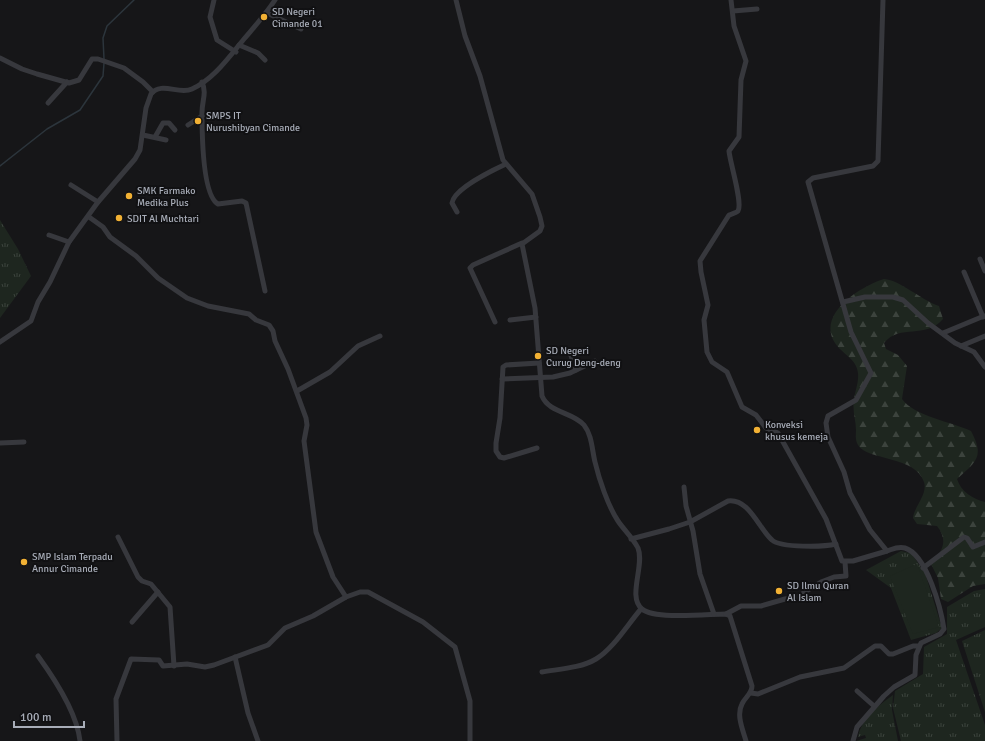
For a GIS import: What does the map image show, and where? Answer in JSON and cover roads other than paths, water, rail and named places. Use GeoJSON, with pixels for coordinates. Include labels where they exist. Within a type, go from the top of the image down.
{"type":"FeatureCollection","features":[{"type":"Feature","properties":{"kind":"street"},"geometry":{"type":"LineString","coordinates":[[214,0],[210,17],[217,40],[236,52]]}},
{"type":"Feature","properties":{"kind":"street"},"geometry":{"type":"LineString","coordinates":[[153,92],[168,88],[189,90],[202,82],[219,69],[236,52],[239,45],[267,13],[275,0]]}},
{"type":"Feature","properties":{"kind":"street"},"geometry":{"type":"LineString","coordinates":[[456,0],[464,32],[480,76],[506,164],[533,196],[542,224],[539,232],[522,243],[473,265],[470,268],[495,322]]}},
{"type":"Feature","properties":{"kind":"street"},"geometry":{"type":"LineString","coordinates":[[522,243],[536,317],[541,394],[545,402],[577,419],[586,429],[596,465],[611,508],[618,522],[631,539],[639,553],[636,596],[641,609],[649,612],[698,616],[726,614],[741,606],[762,606],[797,597],[834,576],[846,576],[845,562],[840,558],[824,514],[778,433],[766,428],[756,415],[742,407],[727,372],[712,362],[707,352],[704,320],[708,305],[700,261],[729,215],[736,212],[738,209],[738,195],[729,150],[739,136],[740,80],[746,61],[740,41],[734,29],[731,0]]}},
{"type":"Feature","properties":{"kind":"street"},"geometry":{"type":"LineString","coordinates":[[884,0],[878,162],[873,166],[813,178],[808,182],[853,338],[869,368],[870,375],[856,400],[828,416],[826,423],[828,437],[860,513],[870,530],[887,551]]}},
{"type":"Feature","properties":{"kind":"street"},"geometry":{"type":"LineString","coordinates":[[733,11],[758,9]]}},
{"type":"Feature","properties":{"kind":"street"},"geometry":{"type":"LineString","coordinates":[[267,13],[301,30]]}},
{"type":"Feature","properties":{"kind":"street"},"geometry":{"type":"LineString","coordinates":[[239,45],[258,53],[265,60]]}},
{"type":"Feature","properties":{"kind":"street"},"geometry":{"type":"LineString","coordinates":[[0,58],[22,69],[67,82],[79,80],[92,59],[98,59],[128,70],[153,92]]}},
{"type":"Feature","properties":{"kind":"street"},"geometry":{"type":"LineString","coordinates":[[48,103],[67,82]]}},
{"type":"Feature","properties":{"kind":"street"},"geometry":{"type":"LineString","coordinates":[[202,82],[205,91],[202,116],[203,150],[211,197],[218,204],[242,201],[246,203],[265,291]]}},
{"type":"Feature","properties":{"kind":"street"},"geometry":{"type":"LineString","coordinates":[[0,342],[31,321],[38,302],[50,282],[69,242],[89,217],[98,202],[130,166],[140,150],[144,135],[146,108],[153,92]]}},
{"type":"Feature","properties":{"kind":"street"},"geometry":{"type":"LineString","coordinates":[[188,125],[202,116]]}},
{"type":"Feature","properties":{"kind":"street"},"geometry":{"type":"LineString","coordinates":[[155,137],[163,123],[169,123],[175,130]]}},
{"type":"Feature","properties":{"kind":"street"},"geometry":{"type":"LineString","coordinates":[[144,135],[166,140]]}},
{"type":"Feature","properties":{"kind":"street"},"geometry":{"type":"LineString","coordinates":[[457,212],[452,204],[454,197],[476,180],[506,164]]}},
{"type":"Feature","properties":{"kind":"street"},"geometry":{"type":"LineString","coordinates":[[71,185],[98,202]]}},
{"type":"Feature","properties":{"kind":"street"},"geometry":{"type":"LineString","coordinates":[[89,217],[103,227],[110,237],[136,256],[158,278],[187,298],[208,306],[249,314],[256,320],[266,323],[273,331],[277,346],[297,391],[307,425],[304,440],[316,532],[333,577],[346,597]]}},
{"type":"Feature","properties":{"kind":"street"},"geometry":{"type":"LineString","coordinates":[[49,235],[69,242]]}},
{"type":"Feature","properties":{"kind":"street"},"geometry":{"type":"LineString","coordinates":[[980,259],[985,271]]}},
{"type":"Feature","properties":{"kind":"street"},"geometry":{"type":"LineString","coordinates":[[943,333],[984,316],[964,272]]}},
{"type":"Feature","properties":{"kind":"street"},"geometry":{"type":"LineString","coordinates":[[843,302],[858,298],[899,298],[908,303],[928,323],[961,346],[974,352],[982,358],[985,367]]}},
{"type":"Feature","properties":{"kind":"street"},"geometry":{"type":"LineString","coordinates":[[510,320],[536,317]]}},
{"type":"Feature","properties":{"kind":"street"},"geometry":{"type":"LineString","coordinates":[[297,391],[330,372],[358,346],[380,336]]}},
{"type":"Feature","properties":{"kind":"street"},"geometry":{"type":"LineString","coordinates":[[961,346],[985,336]]}},
{"type":"Feature","properties":{"kind":"street"},"geometry":{"type":"LineString","coordinates":[[570,353],[576,370]]}},
{"type":"Feature","properties":{"kind":"street"},"geometry":{"type":"LineString","coordinates":[[502,379],[552,377],[576,370],[595,361]]}},
{"type":"Feature","properties":{"kind":"street"},"geometry":{"type":"LineString","coordinates":[[537,448],[504,458],[500,457],[496,451],[502,402],[502,379],[504,366],[539,363]]}},
{"type":"Feature","properties":{"kind":"street"},"geometry":{"type":"LineString","coordinates":[[0,443],[24,442]]}},
{"type":"Feature","properties":{"kind":"street"},"geometry":{"type":"LineString","coordinates":[[684,487],[685,501],[700,574],[714,614]]}},
{"type":"Feature","properties":{"kind":"street"},"geometry":{"type":"LineString","coordinates":[[631,539],[690,522],[728,501],[733,501],[746,508],[774,541],[793,546],[824,546],[836,544]]}},
{"type":"Feature","properties":{"kind":"street"},"geometry":{"type":"LineString","coordinates":[[923,568],[964,537],[967,538],[973,547],[985,542]]}},
{"type":"Feature","properties":{"kind":"street"},"geometry":{"type":"LineString","coordinates":[[118,538],[138,577],[158,592],[170,607],[174,666]]}},
{"type":"Feature","properties":{"kind":"street"},"geometry":{"type":"LineString","coordinates":[[845,562],[862,559],[900,547],[908,549],[914,554],[931,583],[944,629],[940,634],[923,641],[918,646],[915,675],[890,690],[874,706],[855,729],[853,741]]}},
{"type":"Feature","properties":{"kind":"street"},"geometry":{"type":"LineString","coordinates":[[132,622],[158,592]]}},
{"type":"Feature","properties":{"kind":"street"},"geometry":{"type":"LineString","coordinates":[[117,741],[116,699],[130,659],[159,660],[162,666],[187,664],[208,667],[268,645],[284,628],[314,616],[346,597],[365,592],[376,595],[423,622],[455,647],[470,701],[470,741]]}},
{"type":"Feature","properties":{"kind":"street"},"geometry":{"type":"LineString","coordinates":[[542,672],[580,665],[596,660],[610,646],[641,609]]}},
{"type":"Feature","properties":{"kind":"street"},"geometry":{"type":"LineString","coordinates":[[726,614],[730,616],[732,621],[752,686],[751,693],[744,701],[740,710],[746,741]]}},
{"type":"Feature","properties":{"kind":"street"},"geometry":{"type":"LineString","coordinates":[[751,693],[758,694],[800,677],[844,668],[877,645],[891,654],[913,646],[918,646]]}},
{"type":"Feature","properties":{"kind":"street"},"geometry":{"type":"LineString","coordinates":[[38,656],[61,691],[77,728],[80,741]]}},
{"type":"Feature","properties":{"kind":"street"},"geometry":{"type":"LineString","coordinates":[[235,657],[248,713],[258,741]]}},
{"type":"Feature","properties":{"kind":"street"},"geometry":{"type":"LineString","coordinates":[[857,691],[874,706]]}},
{"type":"Feature","properties":{"kind":"waterway"},"geometry":{"type":"LineString","coordinates":[[104,59],[103,38],[107,26],[134,0]]}},
{"type":"Feature","properties":{"kind":"waterway"},"geometry":{"type":"LineString","coordinates":[[0,166],[47,129],[80,110],[103,76],[104,63]]}},
{"type":"Feature","properties":{"kind":"place","name":"SD Negeri Cimande 01"},"geometry":{"type":"Point","coordinates":[264,17]}},
{"type":"Feature","properties":{"kind":"place","name":"SMPS IT Nurushibyan Cimande"},"geometry":{"type":"Point","coordinates":[198,121]}},
{"type":"Feature","properties":{"kind":"place","name":"SMK Farmako Medika Plus"},"geometry":{"type":"Point","coordinates":[129,196]}},
{"type":"Feature","properties":{"kind":"place","name":"SDIT Al Muchtari"},"geometry":{"type":"Point","coordinates":[119,218]}},
{"type":"Feature","properties":{"kind":"place","name":"SD Negeri Curug Deng-deng"},"geometry":{"type":"Point","coordinates":[538,356]}},
{"type":"Feature","properties":{"kind":"place","name":"Konveksi khusus kemeja"},"geometry":{"type":"Point","coordinates":[757,430]}},
{"type":"Feature","properties":{"kind":"place","name":"SMP Islam Terpadu Annur Cimande"},"geometry":{"type":"Point","coordinates":[24,562]}},
{"type":"Feature","properties":{"kind":"place","name":"SD Ilmu Quran Al Islam"},"geometry":{"type":"Point","coordinates":[779,591]}}]}
